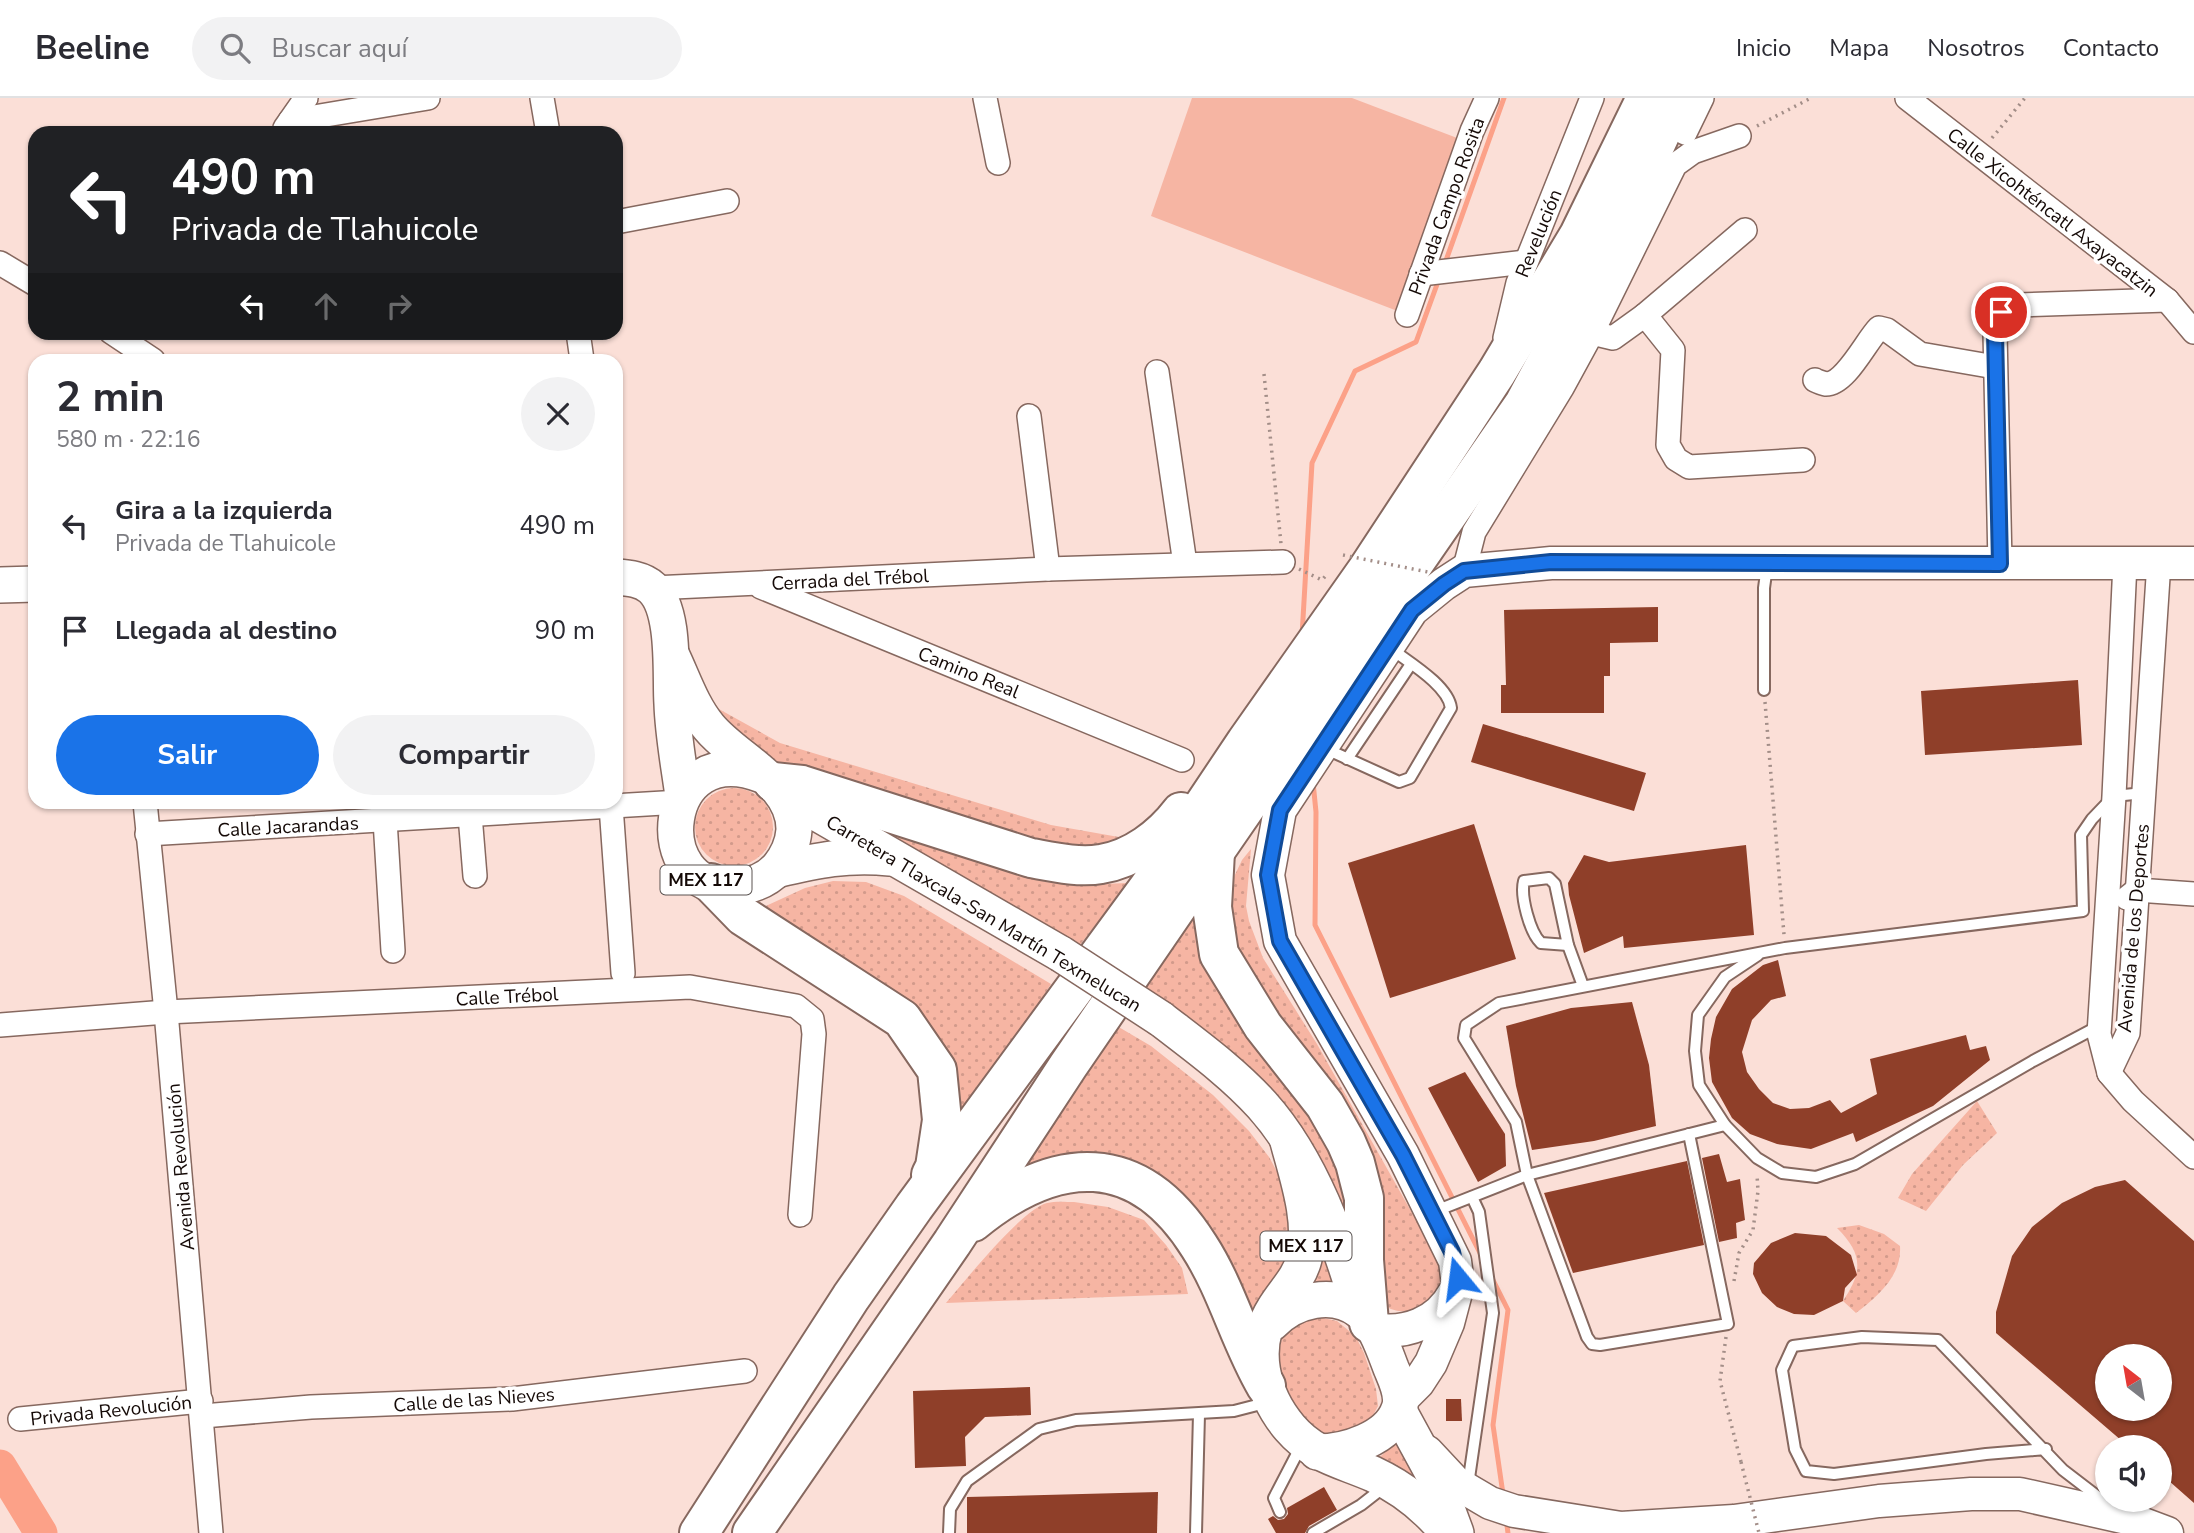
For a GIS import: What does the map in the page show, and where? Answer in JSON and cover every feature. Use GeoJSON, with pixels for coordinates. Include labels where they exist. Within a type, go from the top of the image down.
{"type":"FeatureCollection","features":[{"type":"Feature","properties":{"kind":"highway"},"geometry":{"type":"LineString","coordinates":[[699,1533],[851,1297],[1149,887],[1246,741],[1367,570],[1497,372],[1579,235],[1646,98]]}},
{"type":"Feature","properties":{"kind":"highway"},"geometry":{"type":"LineString","coordinates":[[752,1533],[952,1242],[1068,1066],[1524,404],[1681,116]]}},
{"type":"Feature","properties":{"kind":"highway"},"geometry":{"type":"LineString","coordinates":[[773,784],[802,785],[1031,858],[1064,864],[1101,864],[1137,851],[1166,832],[1209,776],[1246,741]]}},
{"type":"Feature","properties":{"kind":"highway"},"geometry":{"type":"LineString","coordinates":[[1216,850],[1212,869],[1212,907],[1219,954],[1263,1026],[1314,1089],[1336,1122],[1361,1181],[1366,1219],[1364,1260],[1367,1321]]}},
{"type":"Feature","properties":{"kind":"highway"},"geometry":{"type":"LineString","coordinates":[[711,883],[743,916],[902,1019],[937,1070],[942,1120],[935,1167],[914,1207]]}},
{"type":"Feature","properties":{"kind":"highway"},"geometry":{"type":"LineString","coordinates":[[952,1242],[985,1212],[1040,1181],[1075,1171],[1108,1173],[1126,1178],[1157,1196],[1200,1247],[1243,1345],[1269,1394]]}},
{"type":"Feature","properties":{"kind":"main road"},"geometry":{"type":"LineString","coordinates":[[1310,1446],[1344,1450],[1368,1440],[1389,1423],[1431,1363],[1448,1323],[1458,1285],[1455,1261],[1403,1155],[1280,941],[1268,875],[1280,810],[1334,753],[1400,655],[1412,610],[1464,571],[1551,562],[2194,563]]}},
{"type":"Feature","properties":{"kind":"main road"},"geometry":{"type":"LineString","coordinates":[[623,576],[634,578],[653,588]]}},
{"type":"Feature","properties":{"kind":"main road"},"geometry":{"type":"LineString","coordinates":[[0,585],[28,584]]}},
{"type":"Feature","properties":{"kind":"main road","name":"MEX 117"},"geometry":{"type":"LineString","coordinates":[[653,588],[665,617],[673,656],[672,704],[682,799]]}},
{"type":"Feature","properties":{"kind":"main road","name":"Carretera Tlaxcala-San Martín Texmelucan"},"geometry":{"type":"LineString","coordinates":[[673,656],[707,726],[773,784],[1061,954],[1161,1019],[1225,1068],[1262,1105],[1287,1138],[1309,1178],[1367,1321],[1399,1387],[1400,1406]]}},
{"type":"Feature","properties":{"kind":"main road","name":"MEX 117"},"geometry":{"type":"LineString","coordinates":[[738,768],[773,784],[794,820],[791,847],[776,870],[762,881],[745,886],[728,887],[711,883],[697,875],[686,864],[674,834],[675,818],[682,799],[701,778],[713,772],[738,768]]}},
{"type":"Feature","properties":{"kind":"main road","name":"MEX 117"},"geometry":{"type":"LineString","coordinates":[[776,870],[827,858],[858,855],[897,859]]}},
{"type":"Feature","properties":{"kind":"main road","name":"MEX 117"},"geometry":{"type":"LineString","coordinates":[[1287,1138],[1298,1180],[1306,1242],[1299,1273],[1268,1318],[1261,1345],[1261,1366],[1269,1394],[1285,1422],[1310,1446],[1390,1482],[1423,1506],[1448,1533]]}},
{"type":"Feature","properties":{"kind":"main road"},"geometry":{"type":"LineString","coordinates":[[1261,1345],[1271,1324],[1298,1304],[1327,1300],[1347,1305],[1367,1321],[1400,1330],[1424,1323],[1444,1309],[1458,1285]]}},
{"type":"Feature","properties":{"kind":"main road","name":"MEX 117"},"geometry":{"type":"LineString","coordinates":[[1400,1406],[1446,1502],[1456,1533]]}},
{"type":"Feature","properties":{"kind":"main road"},"geometry":{"type":"LineString","coordinates":[[1419,1444],[1467,1491],[1502,1508],[1621,1528],[1734,1521],[1880,1500],[2020,1494],[2127,1518],[2166,1533]]}},
{"type":"Feature","properties":{"kind":"street"},"geometry":{"type":"LineString","coordinates":[[286,126],[306,98]]}},
{"type":"Feature","properties":{"kind":"street"},"geometry":{"type":"LineString","coordinates":[[290,126],[428,98]]}},
{"type":"Feature","properties":{"kind":"street"},"geometry":{"type":"LineString","coordinates":[[542,98],[547,126]]}},
{"type":"Feature","properties":{"kind":"street"},"geometry":{"type":"LineString","coordinates":[[985,98],[998,163]]}},
{"type":"Feature","properties":{"kind":"street","name":"Privada Campo Rosita"},"geometry":{"type":"LineString","coordinates":[[1407,315],[1472,131],[1487,98]]}},
{"type":"Feature","properties":{"kind":"street","name":"Revelución"},"geometry":{"type":"LineString","coordinates":[[1497,372],[1518,283],[1592,98]]}},
{"type":"Feature","properties":{"kind":"street"},"geometry":{"type":"LineString","coordinates":[[1681,116],[1702,98]]}},
{"type":"Feature","properties":{"kind":"street","name":"Calle Xicohténcatl Axayacatzin"},"geometry":{"type":"LineString","coordinates":[[1907,98],[2166,300],[2194,332]]}},
{"type":"Feature","properties":{"kind":"street"},"geometry":{"type":"LineString","coordinates":[[1464,571],[1474,532],[1562,388],[1675,165],[1693,152],[1739,136]]}},
{"type":"Feature","properties":{"kind":"street"},"geometry":{"type":"LineString","coordinates":[[623,221],[727,201]]}},
{"type":"Feature","properties":{"kind":"street"},"geometry":{"type":"LineString","coordinates":[[1591,333],[1613,338],[1645,315],[1745,230]]}},
{"type":"Feature","properties":{"kind":"street"},"geometry":{"type":"LineString","coordinates":[[1421,274],[1527,262]]}},
{"type":"Feature","properties":{"kind":"street"},"geometry":{"type":"LineString","coordinates":[[0,263],[28,277]]}},
{"type":"Feature","properties":{"kind":"street"},"geometry":{"type":"LineString","coordinates":[[2000,564],[1995,332],[2001,312],[2018,305],[2166,300]]}},
{"type":"Feature","properties":{"kind":"street"},"geometry":{"type":"LineString","coordinates":[[1645,315],[1672,350],[1668,445],[1676,459],[1689,467],[1803,460]]}},
{"type":"Feature","properties":{"kind":"street"},"geometry":{"type":"LineString","coordinates":[[1815,380],[1826,384],[1836,381],[1846,373],[1879,328],[1920,354],[1995,367]]}},
{"type":"Feature","properties":{"kind":"street"},"geometry":{"type":"LineString","coordinates":[[123,340],[144,354]]}},
{"type":"Feature","properties":{"kind":"street"},"geometry":{"type":"LineString","coordinates":[[1157,372],[1185,565]]}},
{"type":"Feature","properties":{"kind":"street"},"geometry":{"type":"LineString","coordinates":[[1029,416],[1048,569]]}},
{"type":"Feature","properties":{"kind":"street","name":"Cerrada del Trébol"},"geometry":{"type":"LineString","coordinates":[[653,588],[1048,569],[1283,562]]}},
{"type":"Feature","properties":{"kind":"street","name":"Avenida de los Deportes"},"geometry":{"type":"LineString","coordinates":[[2109,1073],[2128,1032],[2159,562]]}},
{"type":"Feature","properties":{"kind":"street","name":"Avenida de los Deportes"},"geometry":{"type":"LineString","coordinates":[[2109,1073],[2099,1026],[2108,904],[2125,563]]}},
{"type":"Feature","properties":{"kind":"street","name":"Camino Real"},"geometry":{"type":"LineString","coordinates":[[756,584],[1182,760]]}},
{"type":"Feature","properties":{"kind":"street","name":"Calle Jacarandas"},"geometry":{"type":"LineString","coordinates":[[623,805],[682,799]]}},
{"type":"Feature","properties":{"kind":"street","name":"Avenida Revolución"},"geometry":{"type":"LineString","coordinates":[[146,809],[202,1409],[211,1533]]}},
{"type":"Feature","properties":{"kind":"street","name":"Calle Jacarandas"},"geometry":{"type":"LineString","coordinates":[[148,834],[385,820],[429,809],[470,815],[564,809]]}},
{"type":"Feature","properties":{"kind":"street"},"geometry":{"type":"LineString","coordinates":[[611,809],[623,973]]}},
{"type":"Feature","properties":{"kind":"street"},"geometry":{"type":"LineString","coordinates":[[470,815],[475,876]]}},
{"type":"Feature","properties":{"kind":"street"},"geometry":{"type":"LineString","coordinates":[[385,820],[393,951]]}},
{"type":"Feature","properties":{"kind":"street"},"geometry":{"type":"LineString","coordinates":[[2109,875],[2128,879],[2137,890]]}},
{"type":"Feature","properties":{"kind":"street"},"geometry":{"type":"LineString","coordinates":[[2108,904],[2122,902],[2137,890],[2194,894]]}},
{"type":"Feature","properties":{"kind":"street","name":"Calle Trébol"},"geometry":{"type":"LineString","coordinates":[[0,1026],[166,1012],[690,987],[796,1006],[812,1019],[814,1034],[800,1215]]}},
{"type":"Feature","properties":{"kind":"street"},"geometry":{"type":"LineString","coordinates":[[2109,1073],[2133,1101],[2194,1157]]}},
{"type":"Feature","properties":{"kind":"street","name":"Calle de las Nieves"},"geometry":{"type":"LineString","coordinates":[[202,1409],[512,1399],[745,1371]]}},
{"type":"Feature","properties":{"kind":"street","name":"Privada Revolución"},"geometry":{"type":"LineString","coordinates":[[20,1419],[202,1409]]}},
{"type":"Feature","properties":{"kind":"lane"},"geometry":{"type":"LineString","coordinates":[[1764,690],[1764,588],[1767,564]]}},
{"type":"Feature","properties":{"kind":"lane"},"geometry":{"type":"LineString","coordinates":[[1334,753],[1399,782],[1410,778],[1451,708],[1450,698],[1433,680],[1400,655]]}},
{"type":"Feature","properties":{"kind":"lane"},"geometry":{"type":"LineString","coordinates":[[1689,1134],[1728,1324],[1600,1345],[1592,1344],[1587,1337],[1527,1175],[1516,1122],[1464,1038],[1466,1025],[1499,1003],[1763,952],[2083,911],[2081,835],[2114,796],[2144,793]]}},
{"type":"Feature","properties":{"kind":"lane"},"geometry":{"type":"LineString","coordinates":[[1568,945],[1541,943],[1535,937],[1522,891],[1524,881],[1549,878],[1555,884],[1568,945],[1583,986]]}},
{"type":"Feature","properties":{"kind":"lane"},"geometry":{"type":"LineString","coordinates":[[1763,952],[1725,977],[1698,1015],[1695,1051],[1699,1085],[1725,1125],[1757,1158],[1782,1173],[1816,1177],[1855,1164],[2099,1026]]}},
{"type":"Feature","properties":{"kind":"lane"},"geometry":{"type":"LineString","coordinates":[[1432,1212],[1527,1175],[1725,1125]]}},
{"type":"Feature","properties":{"kind":"lane"},"geometry":{"type":"LineString","coordinates":[[1467,1491],[1493,1313],[1479,1212],[1472,1197]]}},
{"type":"Feature","properties":{"kind":"lane"},"geometry":{"type":"LineString","coordinates":[[2046,1449],[1999,1452],[1834,1474],[1806,1471],[1794,1449],[1782,1370],[1793,1346],[1862,1337],[1938,1340],[2046,1449],[2063,1470],[2127,1518]]}},
{"type":"Feature","properties":{"kind":"lane"},"geometry":{"type":"LineString","coordinates":[[949,1533],[950,1509],[967,1481],[1039,1430],[1076,1420],[1234,1411],[1269,1394]]}},
{"type":"Feature","properties":{"kind":"lane"},"geometry":{"type":"LineString","coordinates":[[1196,1533],[1199,1414]]}},
{"type":"Feature","properties":{"kind":"lane"},"geometry":{"type":"LineString","coordinates":[[1280,1512],[1274,1498],[1310,1446]]}},
{"type":"Feature","properties":{"kind":"lane"},"geometry":{"type":"LineString","coordinates":[[1313,1533],[1361,1505],[1390,1482]]}},
{"type":"Feature","properties":{"kind":"path"},"geometry":{"type":"LineString","coordinates":[[1739,136],[1811,98]]}},
{"type":"Feature","properties":{"kind":"path"},"geometry":{"type":"LineString","coordinates":[[1979,153],[2025,98]]}},
{"type":"Feature","properties":{"kind":"path"},"geometry":{"type":"LineString","coordinates":[[1264,374],[1283,562]]}},
{"type":"Feature","properties":{"kind":"path"},"geometry":{"type":"LineString","coordinates":[[1343,555],[1428,572]]}},
{"type":"Feature","properties":{"kind":"path"},"geometry":{"type":"LineString","coordinates":[[1764,690],[1785,948]]}},
{"type":"Feature","properties":{"kind":"path"},"geometry":{"type":"LineString","coordinates":[[1757,1158],[1758,1191],[1753,1230],[1739,1253],[1720,1381],[1759,1533]]}},
{"type":"Feature","properties":{"kind":"shaded area"},"geometry":{"type":"Polygon","coordinates":[[[1192,98],[1352,98],[1465,141],[1400,312],[1151,216],[1192,98]]]}},
{"type":"Feature","properties":{"kind":"shaded area"},"geometry":{"type":"Polygon","coordinates":[[[717,708],[780,743],[1051,825],[1130,839],[1073,851],[777,766],[748,741],[717,708]]]}},
{"type":"Feature","properties":{"kind":"shaded area"},"geometry":{"type":"Polygon","coordinates":[[[734,788],[749,791],[766,805],[773,827],[770,842],[756,859],[734,866],[719,863],[702,849],[695,827],[698,812],[712,795],[734,788]]]}},
{"type":"Feature","properties":{"kind":"shaded area"},"geometry":{"type":"Polygon","coordinates":[[[832,812],[1046,882],[1076,885],[1128,883],[1073,954],[832,812]]]}},
{"type":"Feature","properties":{"kind":"shaded area"},"geometry":{"type":"Polygon","coordinates":[[[1251,849],[1246,906],[1263,958],[1317,1044],[1443,1268],[1443,1294],[1414,1310],[1399,1311],[1383,1305],[1374,1202],[1246,988],[1226,907],[1232,881],[1242,860],[1251,849]]]}},
{"type":"Feature","properties":{"kind":"shaded area"},"geometry":{"type":"Polygon","coordinates":[[[833,881],[866,882],[904,896],[1051,984],[958,1134],[948,1075],[753,912],[805,888],[833,881]]]}},
{"type":"Feature","properties":{"kind":"shaded area"},"geometry":{"type":"Polygon","coordinates":[[[1203,904],[1347,1155],[1353,1242],[1144,988],[1203,904]]]}},
{"type":"Feature","properties":{"kind":"shaded area"},"geometry":{"type":"Polygon","coordinates":[[[1117,1026],[1151,1046],[1213,1095],[1249,1131],[1269,1157],[1289,1194],[1294,1245],[1252,1322],[1188,1215],[1020,1171],[1117,1026]]]}},
{"type":"Feature","properties":{"kind":"shaded area"},"geometry":{"type":"Polygon","coordinates":[[[1977,1101],[1997,1133],[1963,1165],[1926,1211],[1898,1198],[1912,1174],[1977,1101]]]}},
{"type":"Feature","properties":{"kind":"shaded area"},"geometry":{"type":"Polygon","coordinates":[[[1074,1202],[1108,1207],[1144,1220],[1182,1268],[1188,1294],[946,1303],[1023,1218],[1047,1203],[1074,1202]]]}},
{"type":"Feature","properties":{"kind":"shaded area"},"geometry":{"type":"Polygon","coordinates":[[[1320,1225],[1342,1297],[1300,1293],[1320,1225]]]}},
{"type":"Feature","properties":{"kind":"shaded area"},"geometry":{"type":"Polygon","coordinates":[[[1859,1225],[1884,1234],[1900,1246],[1900,1257],[1887,1284],[1856,1313],[1843,1301],[1857,1272],[1856,1255],[1846,1237],[1837,1228],[1859,1225]]]}},
{"type":"Feature","properties":{"kind":"shaded area"},"geometry":{"type":"Polygon","coordinates":[[[1323,1318],[1337,1321],[1357,1339],[1376,1389],[1378,1406],[1367,1427],[1318,1438],[1284,1395],[1278,1361],[1281,1341],[1292,1327],[1323,1318]]]}},
{"type":"Feature","properties":{"kind":"shaded area"},"geometry":{"type":"Polygon","coordinates":[[[1402,1422],[1435,1503],[1369,1464],[1390,1447],[1402,1422]]]}},
{"type":"Feature","properties":{"kind":"building"},"geometry":{"type":"Polygon","coordinates":[[[1658,607],[1658,642],[1610,643],[1610,676],[1604,676],[1604,713],[1501,713],[1501,685],[1506,685],[1504,610],[1658,607]]]}},
{"type":"Feature","properties":{"kind":"building"},"geometry":{"type":"Polygon","coordinates":[[[2078,680],[2082,745],[1925,755],[1921,691],[2078,680]]]}},
{"type":"Feature","properties":{"kind":"building"},"geometry":{"type":"Polygon","coordinates":[[[1483,724],[1646,773],[1634,811],[1471,762],[1483,724]]]}},
{"type":"Feature","properties":{"kind":"building"},"geometry":{"type":"Polygon","coordinates":[[[1474,824],[1516,959],[1390,998],[1348,863],[1474,824]]]}},
{"type":"Feature","properties":{"kind":"building"},"geometry":{"type":"Polygon","coordinates":[[[1746,845],[1754,935],[1624,948],[1623,936],[1584,953],[1568,883],[1584,855],[1609,862],[1746,845]]]}},
{"type":"Feature","properties":{"kind":"building"},"geometry":{"type":"Polygon","coordinates":[[[1778,960],[1786,996],[1771,1000],[1752,1020],[1742,1052],[1747,1072],[1773,1103],[1790,1109],[1809,1108],[1830,1100],[1841,1113],[1877,1094],[1870,1059],[1966,1035],[1970,1050],[1986,1046],[1990,1060],[1933,1106],[1856,1142],[1853,1133],[1811,1149],[1777,1144],[1750,1134],[1732,1118],[1712,1082],[1709,1058],[1711,1039],[1716,1017],[1732,989],[1763,965],[1778,960]]]}},
{"type":"Feature","properties":{"kind":"building"},"geometry":{"type":"Polygon","coordinates":[[[1632,1002],[1649,1065],[1656,1126],[1594,1141],[1532,1150],[1516,1086],[1506,1026],[1571,1008],[1632,1002]]]}},
{"type":"Feature","properties":{"kind":"building"},"geometry":{"type":"Polygon","coordinates":[[[1465,1072],[1505,1134],[1506,1166],[1478,1182],[1428,1088],[1465,1072]]]}},
{"type":"Feature","properties":{"kind":"building"},"geometry":{"type":"Polygon","coordinates":[[[1719,1154],[1727,1182],[1740,1179],[1745,1220],[1736,1223],[1737,1238],[1719,1242],[1702,1158],[1719,1154]]]}},
{"type":"Feature","properties":{"kind":"building"},"geometry":{"type":"Polygon","coordinates":[[[1687,1161],[1704,1245],[1573,1273],[1544,1193],[1687,1161]]]}},
{"type":"Feature","properties":{"kind":"building"},"geometry":{"type":"Polygon","coordinates":[[[2125,1180],[2194,1241],[2194,1503],[2172,1484],[2172,1435],[2115,1435],[2099,1421],[2172,1421],[2172,1344],[2095,1344],[2095,1418],[1996,1333],[1996,1312],[2012,1256],[2032,1227],[2062,1203],[2095,1187],[2125,1180]]]}},
{"type":"Feature","properties":{"kind":"building"},"geometry":{"type":"Polygon","coordinates":[[[1795,1233],[1826,1236],[1851,1255],[1857,1275],[1845,1288],[1843,1301],[1814,1315],[1794,1314],[1777,1307],[1762,1293],[1753,1274],[1754,1263],[1771,1243],[1795,1233]]]}},
{"type":"Feature","properties":{"kind":"building"},"geometry":{"type":"Polygon","coordinates":[[[1030,1387],[1031,1415],[985,1417],[965,1437],[966,1466],[915,1468],[913,1391],[1030,1387]]]}},
{"type":"Feature","properties":{"kind":"building"},"geometry":{"type":"Polygon","coordinates":[[[1446,1399],[1461,1399],[1462,1421],[1446,1421],[1446,1399]]]}},
{"type":"Feature","properties":{"kind":"building"},"geometry":{"type":"Polygon","coordinates":[[[1324,1487],[1337,1510],[1309,1526],[1305,1533],[1276,1533],[1268,1519],[1273,1516],[1278,1520],[1284,1519],[1288,1514],[1287,1508],[1324,1487]]]}},
{"type":"Feature","properties":{"kind":"building"},"geometry":{"type":"Polygon","coordinates":[[[1158,1492],[1157,1533],[967,1533],[967,1497],[1158,1492]]]}},
{"type":"Feature","properties":{"kind":"waterway"},"geometry":{"type":"LineString","coordinates":[[1444,266],[1504,98]]}},
{"type":"Feature","properties":{"kind":"waterway"},"geometry":{"type":"LineString","coordinates":[[1302,636],[1312,463],[1355,371],[1416,342],[1439,279]]}},
{"type":"Feature","properties":{"kind":"waterway"},"geometry":{"type":"LineString","coordinates":[[1313,782],[1316,812],[1315,925],[1482,1257]]}},
{"type":"Feature","properties":{"kind":"waterway"},"geometry":{"type":"LineString","coordinates":[[1491,1276],[1508,1310],[1493,1425],[1503,1494]]}},
{"type":"Feature","properties":{"kind":"waterway"},"geometry":{"type":"LineString","coordinates":[[0,1466],[41,1533]]}},
{"type":"Feature","properties":{"kind":"waterway"},"geometry":{"type":"LineString","coordinates":[[1506,1518],[1508,1533]]}},
{"type":"Feature","properties":{"kind":"route"},"geometry":{"type":"LineString","coordinates":[[1458,1278],[1452,1252],[1403,1155],[1280,941],[1268,875],[1280,810],[1412,610],[1464,571],[1551,562],[2000,564],[1995,332],[2001,312]]}}]}
